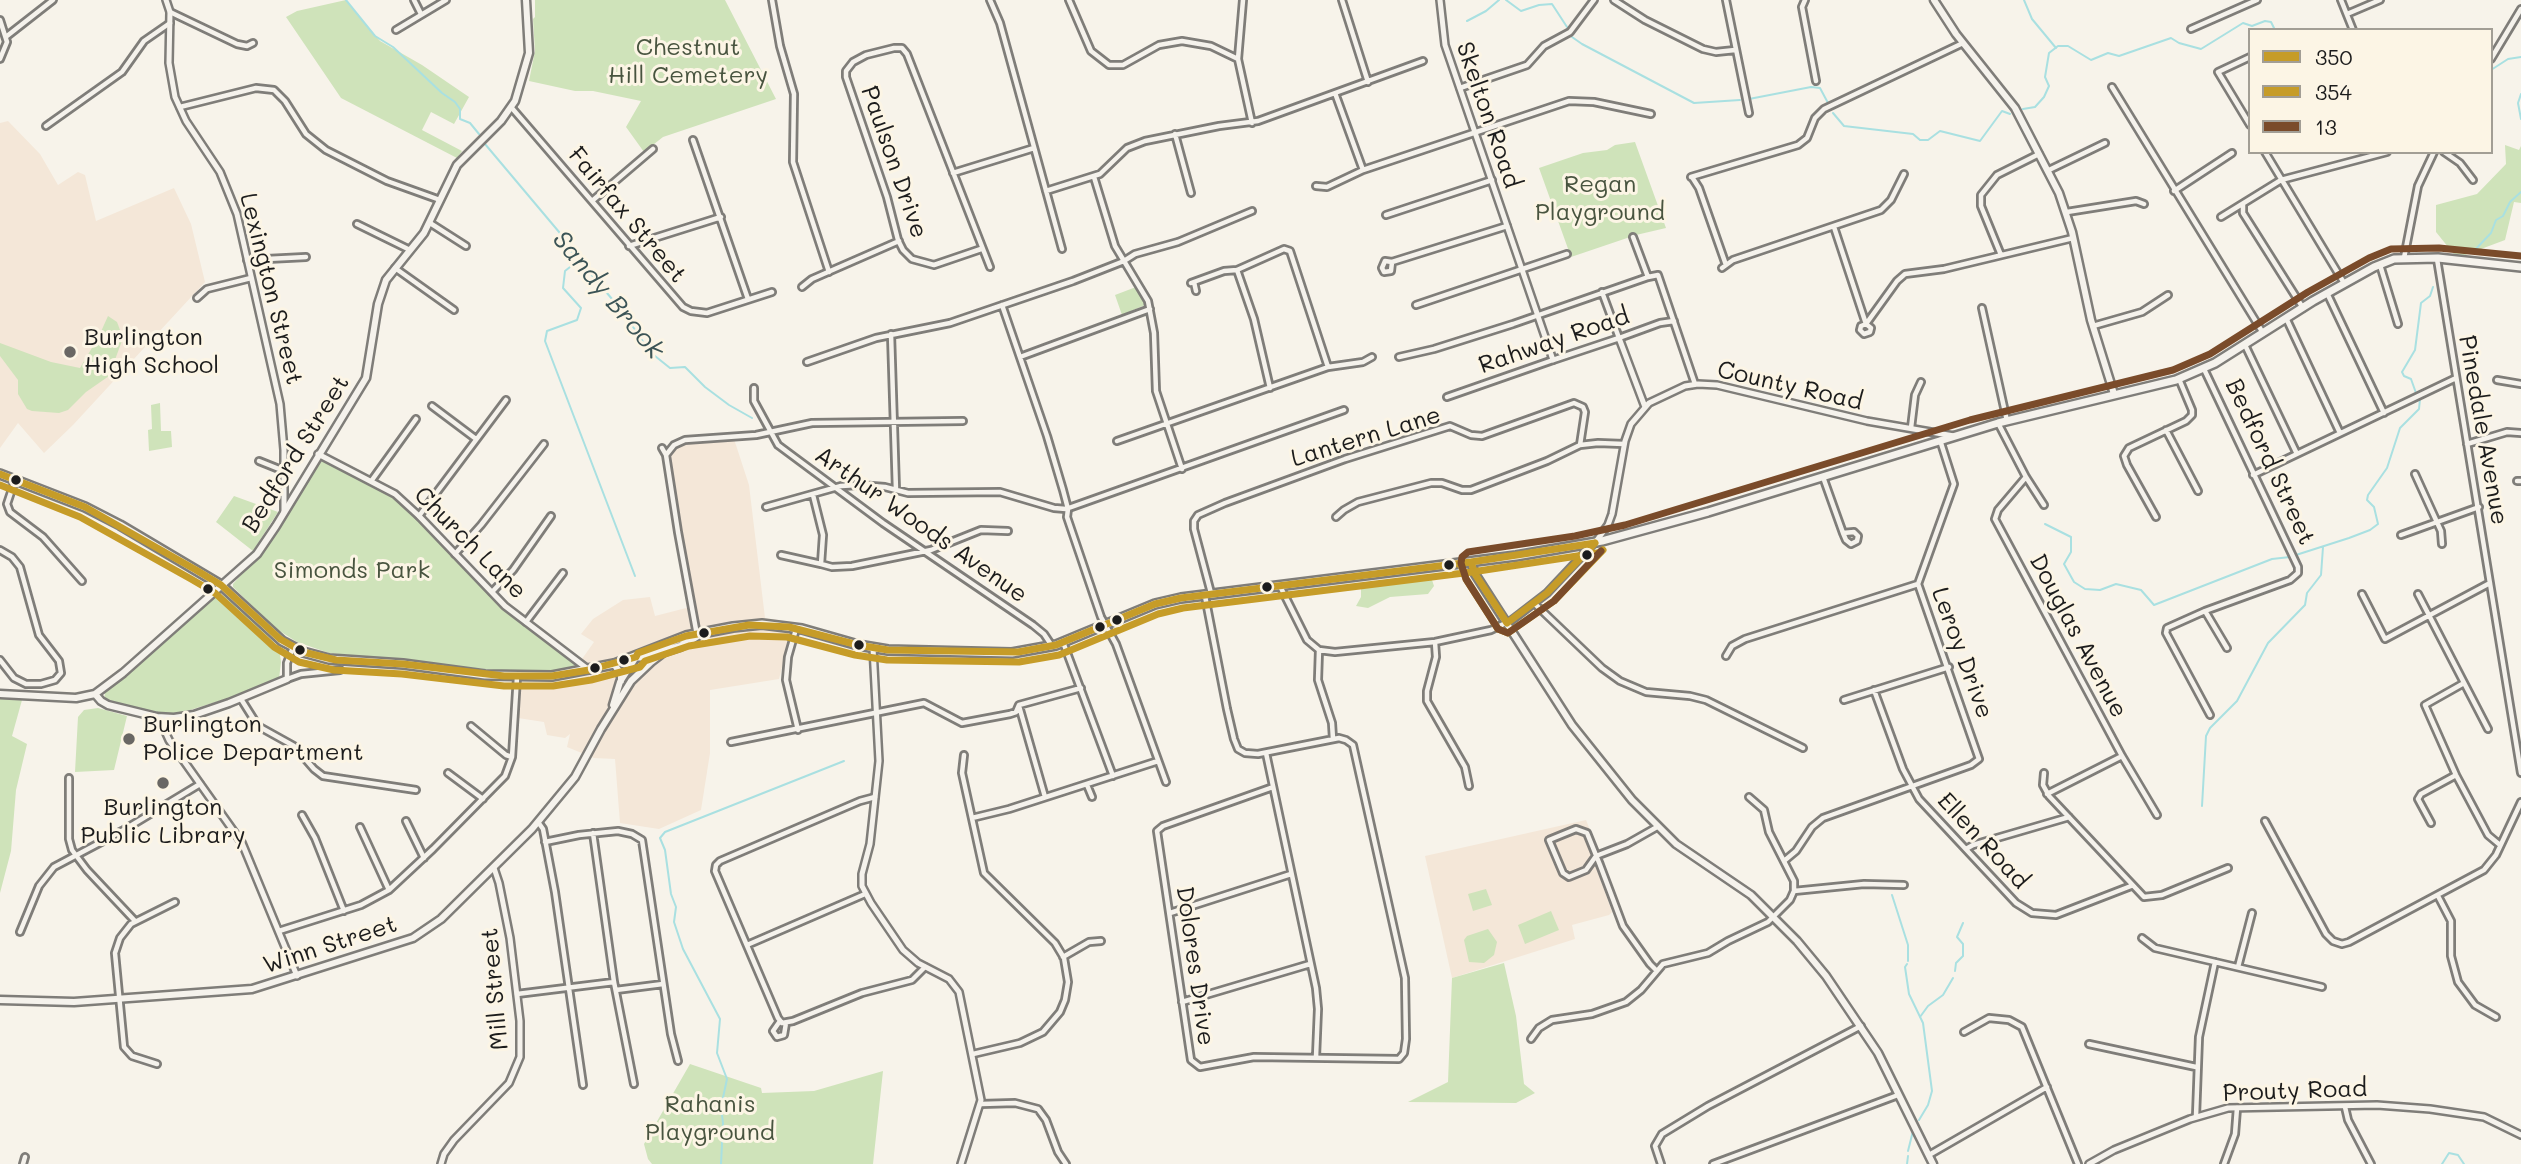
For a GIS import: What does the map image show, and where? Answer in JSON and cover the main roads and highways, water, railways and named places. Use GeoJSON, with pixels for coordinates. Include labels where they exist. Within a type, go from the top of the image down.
{"type":"FeatureCollection","features":[{"type":"Feature","properties":{"kind":"main road","name":"Bedford Street"},"geometry":{"type":"LineString","coordinates":[[95,694],[123,673],[257,554],[284,512],[317,454],[366,378],[380,296],[386,280],[430,223],[457,165],[501,121],[520,89],[529,53],[526,0]]}},
{"type":"Feature","properties":{"kind":"main road"},"geometry":{"type":"LineString","coordinates":[[1934,0],[1963,43],[2013,105],[2049,170],[2067,212],[2093,326],[2114,394]]}},
{"type":"Feature","properties":{"kind":"main road"},"geometry":{"type":"LineString","coordinates":[[635,677],[638,653],[686,636],[750,625],[796,628],[873,648],[1005,653],[1052,646],[1163,602],[1208,593],[1471,562],[1595,543],[1998,423],[2179,379],[2204,369],[2327,293],[2380,265],[2404,258],[2436,258],[2521,267]]}},
{"type":"Feature","properties":{"kind":"main road"},"geometry":{"type":"LineString","coordinates":[[0,474],[109,519],[221,585],[276,636],[293,647],[329,659],[403,664],[485,675],[552,676],[646,657],[690,642],[697,635]]}},
{"type":"Feature","properties":{"kind":"main road"},"geometry":{"type":"LineString","coordinates":[[1471,562],[1475,574],[1584,742],[1657,827],[1690,855],[1745,889],[1818,965],[1878,1053],[1933,1164]]}},
{"type":"Feature","properties":{"kind":"main road","name":"Winn Street"},"geometry":{"type":"LineString","coordinates":[[0,1000],[51,1003],[252,989],[413,938],[436,923],[538,822],[575,777],[610,714],[635,677],[671,649]]}},
{"type":"Feature","properties":{"kind":"main road","name":"Winn Street"},"geometry":{"type":"LineString","coordinates":[[610,714],[620,682],[636,657]]}},
{"type":"Feature","properties":{"kind":"main road"},"geometry":{"type":"LineString","coordinates":[[614,664],[621,674],[620,682]]}},
{"type":"Feature","properties":{"kind":"main road"},"geometry":{"type":"LineString","coordinates":[[0,694],[76,698],[95,694],[105,704],[162,718],[194,715],[287,680]]}},
{"type":"Feature","properties":{"kind":"waterway","name":"Sandy Brook"},"geometry":{"type":"LineString","coordinates":[[346,0],[375,36],[393,47],[455,102],[460,109],[460,119],[470,123],[479,134]]}},
{"type":"Feature","properties":{"kind":"waterway"},"geometry":{"type":"LineString","coordinates":[[1467,21],[1499,0]]}},
{"type":"Feature","properties":{"kind":"waterway"},"geometry":{"type":"LineString","coordinates":[[1506,0],[1521,11],[1552,4],[1567,27]]}},
{"type":"Feature","properties":{"kind":"waterway"},"geometry":{"type":"LineString","coordinates":[[2024,0],[2032,19],[2056,48]]}},
{"type":"Feature","properties":{"kind":"waterway"},"geometry":{"type":"LineString","coordinates":[[2023,109],[2035,107],[2044,97],[2049,86],[2045,77],[2049,53],[2058,46],[2068,46],[2091,60],[2108,53],[2119,56],[2171,38],[2201,49],[2243,23],[2252,26],[2265,21],[2271,22],[2274,28]]}},
{"type":"Feature","properties":{"kind":"waterway"},"geometry":{"type":"LineString","coordinates":[[1572,37],[1694,103],[1740,100]]}},
{"type":"Feature","properties":{"kind":"waterway"},"geometry":{"type":"LineString","coordinates":[[2493,69],[2508,59],[2521,57]]}},
{"type":"Feature","properties":{"kind":"waterway"},"geometry":{"type":"LineString","coordinates":[[1749,99],[1811,87],[1820,88],[1828,103]]}},
{"type":"Feature","properties":{"kind":"waterway"},"geometry":{"type":"LineString","coordinates":[[2521,94],[2518,103],[2521,119]]}},
{"type":"Feature","properties":{"kind":"waterway"},"geometry":{"type":"LineString","coordinates":[[1833,113],[1844,126],[1913,134],[1920,140],[1928,140],[1940,131],[1980,141],[2002,111],[2010,114]]}},
{"type":"Feature","properties":{"kind":"waterway","name":"Sandy Brook"},"geometry":{"type":"LineString","coordinates":[[485,144],[570,245],[572,253],[582,258],[585,267],[623,312],[650,352],[670,368],[685,367],[705,387],[752,418]]}},
{"type":"Feature","properties":{"kind":"waterway"},"geometry":{"type":"LineString","coordinates":[[2472,253],[2491,233],[2496,220],[2503,216],[2510,202],[2521,192]]}},
{"type":"Feature","properties":{"kind":"waterway"},"geometry":{"type":"LineString","coordinates":[[580,259],[565,271],[563,288],[581,308],[577,320],[547,331],[545,341],[635,576]]}},
{"type":"Feature","properties":{"kind":"waterway"},"geometry":{"type":"LineString","coordinates":[[2416,393],[2411,379],[2402,372],[2415,350],[2421,303],[2430,296],[2433,287]]}},
{"type":"Feature","properties":{"kind":"waterway"},"geometry":{"type":"LineString","coordinates":[[2296,555],[2349,538],[2378,524],[2374,507],[2367,500],[2368,495],[2387,468],[2400,428],[2419,409],[2420,399]]}},
{"type":"Feature","properties":{"kind":"waterway"},"geometry":{"type":"LineString","coordinates":[[2045,524],[2071,537],[2071,552],[2064,564],[2074,582],[2085,589],[2100,590],[2116,584],[2141,590],[2154,605],[2272,559],[2290,557]]}},
{"type":"Feature","properties":{"kind":"waterway"},"geometry":{"type":"LineString","coordinates":[[2202,806],[2206,736],[2210,728],[2237,701],[2268,643],[2305,605],[2307,593],[2321,575],[2323,547]]}},
{"type":"Feature","properties":{"kind":"waterway"},"geometry":{"type":"LineString","coordinates":[[721,1164],[721,1107],[727,1079],[717,1053],[720,1019],[683,949],[674,922],[676,907],[671,894],[665,850],[660,838],[665,832],[844,761]]}},
{"type":"Feature","properties":{"kind":"waterway"},"geometry":{"type":"LineString","coordinates":[[1892,895],[1908,945],[1908,961]]}},
{"type":"Feature","properties":{"kind":"waterway"},"geometry":{"type":"LineString","coordinates":[[1955,971],[1956,963],[1963,956],[1963,944],[1957,937],[1963,923]]}},
{"type":"Feature","properties":{"kind":"waterway"},"geometry":{"type":"LineString","coordinates":[[1907,964],[1905,967],[1909,994],[1923,1023],[1932,1091],[1919,1120]]}},
{"type":"Feature","properties":{"kind":"waterway"},"geometry":{"type":"LineString","coordinates":[[1920,1017],[1928,1006],[1943,995],[1953,978]]}},
{"type":"Feature","properties":{"kind":"waterway"},"geometry":{"type":"LineString","coordinates":[[1908,1151],[1913,1131]]}},
{"type":"Feature","properties":{"kind":"waterway"},"geometry":{"type":"LineString","coordinates":[[2442,1164],[2449,1153],[2458,1155],[2464,1164]]}},
{"type":"Feature","properties":{"kind":"waterway"},"geometry":{"type":"LineString","coordinates":[[1907,1164],[1908,1156]]}},
{"type":"Feature","properties":{"kind":"place","name":"Burlington High School"},"geometry":{"type":"Point","coordinates":[70,352]}},
{"type":"Feature","properties":{"kind":"place","name":"Burlington Police Department"},"geometry":{"type":"Point","coordinates":[129,739]}},
{"type":"Feature","properties":{"kind":"place","name":"Burlington Public Library"},"geometry":{"type":"Point","coordinates":[163,783]}},
{"type":"Feature","properties":{"kind":"park label","name":"Chestnut Hill Cemetery"},"geometry":{"type":"Point","coordinates":[688,62]}},
{"type":"Feature","properties":{"kind":"park label","name":"Regan Playground"},"geometry":{"type":"Point","coordinates":[1600,199]}},
{"type":"Feature","properties":{"kind":"park label","name":"Simonds Park"},"geometry":{"type":"Point","coordinates":[352,571]}},
{"type":"Feature","properties":{"kind":"park label","name":"Rahanis Playground"},"geometry":{"type":"Point","coordinates":[710,1119]}}]}
